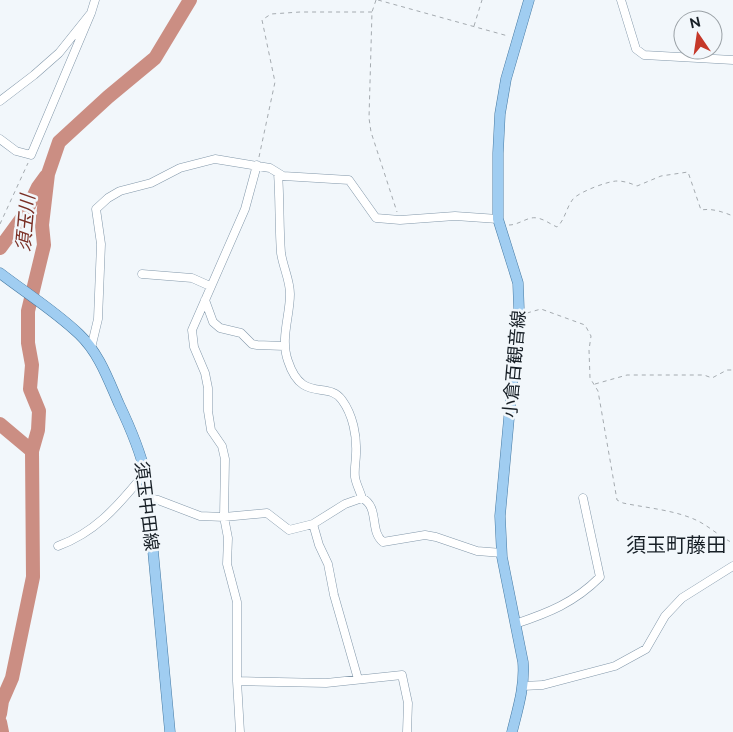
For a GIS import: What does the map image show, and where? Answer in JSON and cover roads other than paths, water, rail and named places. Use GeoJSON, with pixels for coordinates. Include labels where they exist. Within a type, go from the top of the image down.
{"type":"FeatureCollection","features":[{"type":"Feature","properties":{"kind":"main road","name":"小倉百観音線"},"geometry":{"type":"LineString","coordinates":[[512,732],[523,686],[523,662],[502,553],[500,516],[519,315],[518,283],[499,222],[497,185],[500,114],[506,79],[529,0]]}},
{"type":"Feature","properties":{"kind":"main road","name":"須玉中田線"},"geometry":{"type":"LineString","coordinates":[[0,273],[71,327],[91,348],[104,369],[142,457],[146,476],[170,732]]}},
{"type":"Feature","properties":{"kind":"street"},"geometry":{"type":"LineString","coordinates":[[0,139],[16,151],[31,155],[95,0]]}},
{"type":"Feature","properties":{"kind":"street"},"geometry":{"type":"LineString","coordinates":[[621,0],[636,48],[644,55],[733,60]]}},
{"type":"Feature","properties":{"kind":"street"},"geometry":{"type":"LineString","coordinates":[[0,101],[59,54],[91,13]]}},
{"type":"Feature","properties":{"kind":"street"},"geometry":{"type":"LineString","coordinates":[[91,348],[98,319],[101,244],[96,209],[108,198],[120,191],[151,183],[180,168],[215,159],[270,168],[283,176],[349,180],[376,218],[400,220],[455,216],[499,222]]}},
{"type":"Feature","properties":{"kind":"street"},"geometry":{"type":"LineString","coordinates":[[240,732],[237,681],[237,602],[227,564],[228,538],[224,517],[223,451],[211,430],[208,411],[208,388],[205,373],[194,347],[192,330],[245,209],[257,165]]}},
{"type":"Feature","properties":{"kind":"street"},"geometry":{"type":"LineString","coordinates":[[278,174],[281,251],[290,292],[284,346],[287,360],[297,381],[309,388],[341,398],[345,405],[355,429],[355,476],[362,498],[368,501],[372,508],[378,538],[382,542],[425,535],[477,551],[502,553]]}},
{"type":"Feature","properties":{"kind":"street"},"geometry":{"type":"LineString","coordinates":[[142,274],[192,278],[210,286]]}},
{"type":"Feature","properties":{"kind":"street"},"geometry":{"type":"LineString","coordinates":[[204,300],[213,322],[220,328],[241,333],[252,344],[284,346]]}},
{"type":"Feature","properties":{"kind":"street"},"geometry":{"type":"LineString","coordinates":[[58,546],[74,540],[113,512],[140,479],[146,476]]}},
{"type":"Feature","properties":{"kind":"street"},"geometry":{"type":"LineString","coordinates":[[148,498],[200,516],[224,517],[267,514],[289,530],[313,524],[345,504],[362,498]]}},
{"type":"Feature","properties":{"kind":"street"},"geometry":{"type":"LineString","coordinates":[[515,624],[554,610],[588,590],[600,577],[582,498]]}},
{"type":"Feature","properties":{"kind":"street"},"geometry":{"type":"LineString","coordinates":[[313,524],[328,564],[334,594],[358,679]]}},
{"type":"Feature","properties":{"kind":"street"},"geometry":{"type":"LineString","coordinates":[[523,686],[543,685],[615,666],[646,649],[665,616],[682,598],[733,566]]}},
{"type":"Feature","properties":{"kind":"street"},"geometry":{"type":"LineString","coordinates":[[237,681],[326,683],[402,675],[408,703],[407,732]]}},
{"type":"Feature","properties":{"kind":"waterway","name":"須玉川"},"geometry":{"type":"LineString","coordinates":[[0,714],[2,701],[12,678],[33,577],[32,451],[38,430],[39,411],[30,389],[32,365],[28,343],[28,311],[44,245],[42,225],[48,174],[59,142],[108,97],[155,58],[190,0]]}},
{"type":"Feature","properties":{"kind":"waterway","name":"須玉川"},"geometry":{"type":"LineString","coordinates":[[0,248],[25,214],[38,187],[46,176]]}},
{"type":"Feature","properties":{"kind":"waterway","name":"須玉川"},"geometry":{"type":"LineString","coordinates":[[0,424],[32,451]]}},
{"type":"Feature","properties":{"kind":"waterway","name":"須玉川"},"geometry":{"type":"LineString","coordinates":[[0,722],[2,732]]}},
{"type":"Feature","properties":{"kind":"district","name":"須玉町藤田"},"geometry":{"type":"Point","coordinates":[676,545]}}]}
